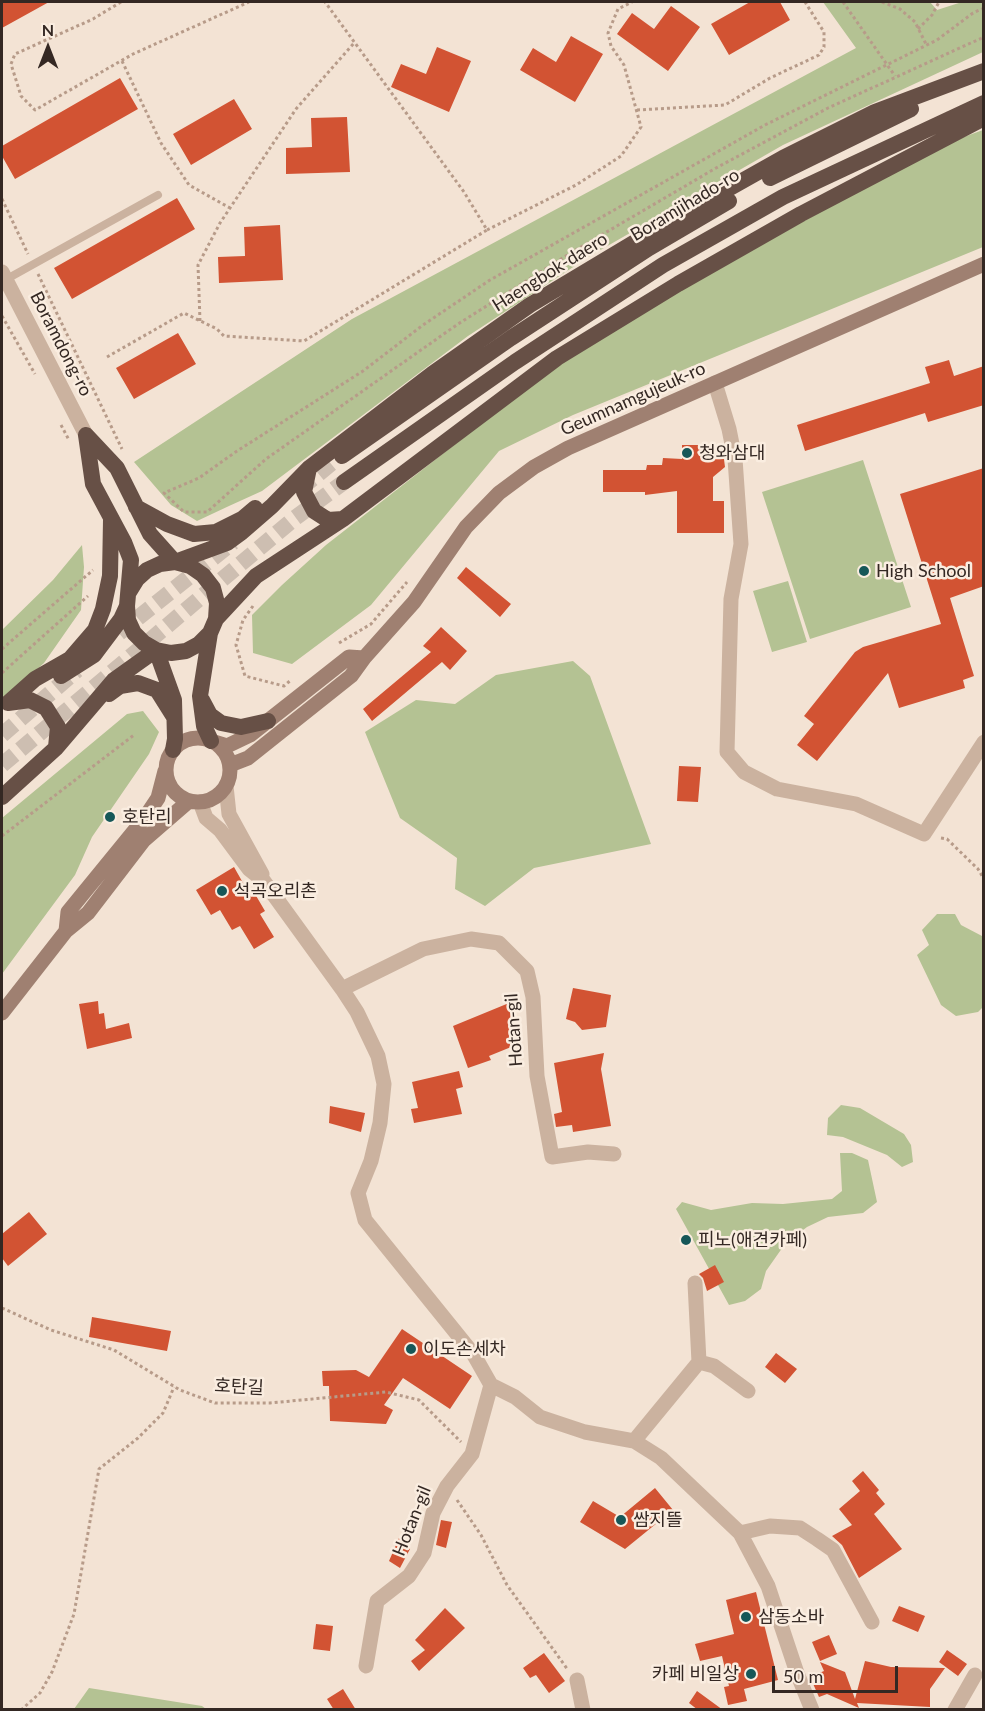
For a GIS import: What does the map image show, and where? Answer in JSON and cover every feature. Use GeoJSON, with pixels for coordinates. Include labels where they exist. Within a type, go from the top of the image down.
{"type":"FeatureCollection","features":[{"type":"Feature","properties":{"kind":"highway","name":"Boramjihado-ro"},"geometry":{"type":"LineString","coordinates":[[334,461],[511,338],[649,248],[768,178],[984,72]]}},
{"type":"Feature","properties":{"kind":"highway","name":"Haengbok-daero"},"geometry":{"type":"LineString","coordinates":[[175,562],[227,543],[272,506],[304,472],[432,374],[530,305],[655,230],[783,158],[875,112],[984,72]]}},
{"type":"Feature","properties":{"kind":"highway"},"geometry":{"type":"LineString","coordinates":[[344,482],[515,362],[663,265],[783,197],[984,103]]}},
{"type":"Feature","properties":{"kind":"highway"},"geometry":{"type":"LineString","coordinates":[[86,435],[93,484],[131,560],[128,620],[134,633],[156,650],[171,653],[186,651],[199,644],[256,576],[343,519],[557,358],[678,284],[801,214],[984,118]]}},
{"type":"Feature","properties":{"kind":"highway"},"geometry":{"type":"LineString","coordinates":[[86,435],[117,468],[150,534],[175,562]]}},
{"type":"Feature","properties":{"kind":"highway"},"geometry":{"type":"LineString","coordinates":[[136,507],[167,524],[194,534],[216,532],[242,519],[304,472]]}},
{"type":"Feature","properties":{"kind":"highway"},"geometry":{"type":"LineString","coordinates":[[304,472],[304,492],[314,511],[328,520],[343,519]]}},
{"type":"Feature","properties":{"kind":"highway"},"geometry":{"type":"LineString","coordinates":[[5,706],[35,679],[70,659],[95,630],[110,576],[111,519]]}},
{"type":"Feature","properties":{"kind":"highway"},"geometry":{"type":"LineString","coordinates":[[5,706],[77,668],[94,655],[121,619],[128,599],[147,570],[175,562],[190,566],[208,581],[217,603],[200,696],[204,726],[211,741]]}},
{"type":"Feature","properties":{"kind":"highway"},"geometry":{"type":"LineString","coordinates":[[2,797],[56,748],[114,680],[156,650]]}},
{"type":"Feature","properties":{"kind":"highway"},"geometry":{"type":"LineString","coordinates":[[156,650],[174,700],[173,750]]}},
{"type":"Feature","properties":{"kind":"highway"},"geometry":{"type":"LineString","coordinates":[[91,705],[120,686],[138,682],[157,690],[174,717]]}},
{"type":"Feature","properties":{"kind":"highway"},"geometry":{"type":"LineString","coordinates":[[200,696],[210,715],[221,723],[241,727],[268,721]]}},
{"type":"Feature","properties":{"kind":"highway"},"geometry":{"type":"LineString","coordinates":[[5,706],[30,700],[46,708],[58,727],[56,748]]}},
{"type":"Feature","properties":{"kind":"main road","name":"Geumnamgujeuk-ro"},"geometry":{"type":"LineString","coordinates":[[230,765],[248,758],[351,676],[414,602],[466,526],[499,493],[534,467],[568,448],[984,264]]}},
{"type":"Feature","properties":{"kind":"main road"},"geometry":{"type":"LineString","coordinates":[[66,931],[68,912],[144,819],[158,798],[173,750],[190,739],[211,741],[227,746],[250,735],[349,657],[364,658]]}},
{"type":"Feature","properties":{"kind":"main road"},"geometry":{"type":"LineString","coordinates":[[166,770],[172,789],[195,801],[210,800],[226,786],[230,765],[227,755],[211,741]]}},
{"type":"Feature","properties":{"kind":"main road"},"geometry":{"type":"LineString","coordinates":[[2,1013],[66,931],[88,914],[144,840],[195,801]]}},
{"type":"Feature","properties":{"kind":"street","name":"Boramdong-ro"},"geometry":{"type":"LineString","coordinates":[[3,276],[86,435]]}},
{"type":"Feature","properties":{"kind":"street"},"geometry":{"type":"LineString","coordinates":[[715,383],[729,429],[735,459],[741,544],[731,599],[727,752],[744,772],[777,789],[856,804],[924,834],[984,742]]}},
{"type":"Feature","properties":{"kind":"street"},"geometry":{"type":"LineString","coordinates":[[226,786],[229,814],[259,866],[263,880]]}},
{"type":"Feature","properties":{"kind":"street"},"geometry":{"type":"LineString","coordinates":[[195,801],[206,818],[220,830],[249,869],[263,880],[342,989],[357,1012],[378,1056],[384,1084],[380,1123],[371,1161],[358,1193],[365,1220],[474,1355],[491,1385],[515,1397],[540,1417],[585,1432],[634,1441],[661,1458],[740,1533],[768,1586],[812,1710]]}},
{"type":"Feature","properties":{"kind":"street","name":"Hotan-gil"},"geometry":{"type":"LineString","coordinates":[[342,989],[423,950],[471,939],[499,943],[527,971],[533,997],[537,1076],[552,1157],[588,1152],[614,1154]]}},
{"type":"Feature","properties":{"kind":"street"},"geometry":{"type":"LineString","coordinates":[[634,1441],[699,1362],[695,1283]]}},
{"type":"Feature","properties":{"kind":"street"},"geometry":{"type":"LineString","coordinates":[[699,1362],[714,1366],[748,1390]]}},
{"type":"Feature","properties":{"kind":"street","name":"Hotan-gil"},"geometry":{"type":"LineString","coordinates":[[366,1666],[377,1601],[409,1576],[424,1553],[433,1513],[447,1486],[472,1454],[491,1385]]}},
{"type":"Feature","properties":{"kind":"street"},"geometry":{"type":"LineString","coordinates":[[740,1533],[770,1526],[801,1528],[833,1550],[872,1622]]}},
{"type":"Feature","properties":{"kind":"street"},"geometry":{"type":"LineString","coordinates":[[955,1710],[975,1675]]}},
{"type":"Feature","properties":{"kind":"street"},"geometry":{"type":"LineString","coordinates":[[578,1680],[583,1710]]}},
{"type":"Feature","properties":{"kind":"lane"},"geometry":{"type":"LineString","coordinates":[[3,276],[33,264],[158,195]]}},
{"type":"Feature","properties":{"kind":"path"},"geometry":{"type":"LineString","coordinates":[[121,2],[93,19],[15,54],[11,64],[21,96],[35,110],[122,61],[249,2]]}},
{"type":"Feature","properties":{"kind":"path"},"geometry":{"type":"LineString","coordinates":[[325,2],[464,192],[487,230]]}},
{"type":"Feature","properties":{"kind":"path"},"geometry":{"type":"LineString","coordinates":[[107,357],[184,313],[217,329],[224,336],[304,341],[487,230],[576,185],[621,156],[641,127],[624,65],[611,45],[608,33],[618,9],[632,2]]}},
{"type":"Feature","properties":{"kind":"path"},"geometry":{"type":"LineString","coordinates":[[637,110],[725,105],[770,78],[819,55],[824,47],[824,32],[805,2]]}},
{"type":"Feature","properties":{"kind":"path"},"geometry":{"type":"LineString","coordinates":[[843,2],[895,76]]}},
{"type":"Feature","properties":{"kind":"path"},"geometry":{"type":"LineString","coordinates":[[882,2],[900,9],[918,29],[927,46]]}},
{"type":"Feature","properties":{"kind":"path"},"geometry":{"type":"LineString","coordinates":[[918,29],[932,15],[939,2]]}},
{"type":"Feature","properties":{"kind":"path"},"geometry":{"type":"LineString","coordinates":[[207,512],[184,512],[164,493],[199,478],[237,451],[363,371],[423,325],[490,280],[765,125],[927,46],[984,8]]}},
{"type":"Feature","properties":{"kind":"path"},"geometry":{"type":"LineString","coordinates":[[200,321],[198,265],[230,208],[296,109],[355,42]]}},
{"type":"Feature","properties":{"kind":"path"},"geometry":{"type":"LineString","coordinates":[[122,61],[161,143],[189,185],[230,208]]}},
{"type":"Feature","properties":{"kind":"path"},"geometry":{"type":"LineString","coordinates":[[2,199],[124,452]]}},
{"type":"Feature","properties":{"kind":"path"},"geometry":{"type":"LineString","coordinates":[[2,316],[37,378]]}},
{"type":"Feature","properties":{"kind":"path"},"geometry":{"type":"LineString","coordinates":[[59,420],[69,442]]}},
{"type":"Feature","properties":{"kind":"path"},"geometry":{"type":"LineString","coordinates":[[2,649],[97,566],[98,573]]}},
{"type":"Feature","properties":{"kind":"path"},"geometry":{"type":"LineString","coordinates":[[334,647],[371,624],[413,574]]}},
{"type":"Feature","properties":{"kind":"path"},"geometry":{"type":"LineString","coordinates":[[2,673],[93,590]]}},
{"type":"Feature","properties":{"kind":"path"},"geometry":{"type":"LineString","coordinates":[[259,598],[243,620],[236,645],[245,676],[284,686],[292,679]]}},
{"type":"Feature","properties":{"kind":"path"},"geometry":{"type":"LineString","coordinates":[[2,836],[134,735]]}},
{"type":"Feature","properties":{"kind":"path"},"geometry":{"type":"LineString","coordinates":[[924,834],[947,839],[978,869],[984,879]]}},
{"type":"Feature","properties":{"kind":"path","name":"호탄길"},"geometry":{"type":"LineString","coordinates":[[2,1308],[51,1330],[114,1350],[174,1387],[215,1403],[270,1403],[386,1392],[419,1400],[472,1454]]}},
{"type":"Feature","properties":{"kind":"path"},"geometry":{"type":"LineString","coordinates":[[21,1710],[40,1693],[52,1672],[74,1614],[99,1468],[138,1438],[164,1413],[174,1387]]}},
{"type":"Feature","properties":{"kind":"path"},"geometry":{"type":"LineString","coordinates":[[447,1486],[481,1535],[507,1585],[534,1625],[578,1680]]}},
{"type":"Feature","properties":{"kind":"green space"},"geometry":{"type":"Polygon","coordinates":[[[823,2],[930,2],[937,10],[962,2],[983,2],[983,52],[783,145],[590,256],[468,336],[262,491],[197,521],[171,505],[134,462],[352,319],[856,48],[823,2]]]}},
{"type":"Feature","properties":{"kind":"green space"},"geometry":{"type":"Polygon","coordinates":[[[983,130],[983,247],[573,415],[499,451],[371,605],[292,664],[253,653],[252,615],[282,585],[326,545],[550,370],[703,277],[939,146],[983,130]]]}},
{"type":"Feature","properties":{"kind":"green space"},"geometry":{"type":"Polygon","coordinates":[[[863,460],[911,607],[810,639],[762,492],[863,460]]]}},
{"type":"Feature","properties":{"kind":"green space"},"geometry":{"type":"Polygon","coordinates":[[[82,545],[84,567],[81,610],[44,663],[2,701],[2,630],[53,580],[82,545]]]}},
{"type":"Feature","properties":{"kind":"green space"},"geometry":{"type":"Polygon","coordinates":[[[788,581],[807,642],[772,652],[753,591],[788,581]]]}},
{"type":"Feature","properties":{"kind":"green space"},"geometry":{"type":"Polygon","coordinates":[[[573,661],[590,676],[651,844],[534,868],[485,906],[455,889],[457,858],[400,818],[365,732],[416,700],[455,704],[496,675],[573,661]]]}},
{"type":"Feature","properties":{"kind":"green space"},"geometry":{"type":"Polygon","coordinates":[[[143,711],[159,732],[149,754],[92,837],[75,875],[2,974],[2,818],[127,714],[143,711]]]}},
{"type":"Feature","properties":{"kind":"green space"},"geometry":{"type":"Polygon","coordinates":[[[937,914],[955,914],[961,925],[982,936],[983,1007],[978,1012],[956,1016],[941,1005],[917,955],[929,945],[922,930],[937,914]]]}},
{"type":"Feature","properties":{"kind":"green space"},"geometry":{"type":"Polygon","coordinates":[[[841,1105],[860,1108],[904,1134],[911,1145],[913,1162],[902,1167],[887,1155],[843,1137],[827,1135],[828,1118],[841,1105]]]}},
{"type":"Feature","properties":{"kind":"green space"},"geometry":{"type":"Polygon","coordinates":[[[840,1153],[852,1153],[868,1160],[877,1202],[863,1213],[828,1217],[807,1227],[785,1244],[766,1271],[761,1289],[745,1301],[729,1305],[676,1209],[682,1202],[711,1210],[752,1203],[783,1204],[832,1199],[842,1191],[840,1153]]]}},
{"type":"Feature","properties":{"kind":"green space"},"geometry":{"type":"Polygon","coordinates":[[[89,1688],[202,1706],[206,1709],[74,1709],[89,1688]]]}},
{"type":"Feature","properties":{"kind":"building"},"geometry":{"type":"Polygon","coordinates":[[[2,2],[49,2],[2,28],[2,2]]]}},
{"type":"Feature","properties":{"kind":"building"},"geometry":{"type":"Polygon","coordinates":[[[750,2],[780,2],[790,20],[729,55],[711,24],[750,2]]]}},
{"type":"Feature","properties":{"kind":"building"},"geometry":{"type":"Polygon","coordinates":[[[671,6],[700,27],[668,71],[617,34],[632,13],[654,29],[671,6]]]}},
{"type":"Feature","properties":{"kind":"building"},"geometry":{"type":"Polygon","coordinates":[[[571,36],[603,54],[575,102],[520,70],[533,48],[556,62],[571,36]]]}},
{"type":"Feature","properties":{"kind":"building"},"geometry":{"type":"Polygon","coordinates":[[[437,47],[471,61],[449,112],[391,87],[401,64],[426,74],[437,47]]]}},
{"type":"Feature","properties":{"kind":"building"},"geometry":{"type":"Polygon","coordinates":[[[120,78],[138,109],[15,179],[2,156],[2,146],[120,78]]]}},
{"type":"Feature","properties":{"kind":"building"},"geometry":{"type":"Polygon","coordinates":[[[234,99],[252,129],[191,165],[173,134],[234,99]]]}},
{"type":"Feature","properties":{"kind":"building"},"geometry":{"type":"Polygon","coordinates":[[[347,117],[350,172],[286,174],[286,148],[312,147],[311,118],[347,117]]]}},
{"type":"Feature","properties":{"kind":"building"},"geometry":{"type":"Polygon","coordinates":[[[177,198],[195,229],[72,299],[54,268],[177,198]]]}},
{"type":"Feature","properties":{"kind":"building"},"geometry":{"type":"Polygon","coordinates":[[[280,225],[283,280],[219,283],[218,257],[245,256],[244,227],[280,225]]]}},
{"type":"Feature","properties":{"kind":"building"},"geometry":{"type":"Polygon","coordinates":[[[178,333],[196,364],[134,399],[116,368],[178,333]]]}},
{"type":"Feature","properties":{"kind":"building"},"geometry":{"type":"Polygon","coordinates":[[[949,360],[954,376],[984,366],[984,405],[928,422],[925,413],[805,451],[797,425],[930,383],[925,367],[949,360]]]}},
{"type":"Feature","properties":{"kind":"building"},"geometry":{"type":"Polygon","coordinates":[[[682,445],[722,445],[725,467],[713,477],[713,501],[724,501],[724,533],[677,533],[677,491],[645,495],[645,492],[603,492],[603,470],[646,470],[647,465],[662,465],[663,458],[682,459],[682,445]]]}},
{"type":"Feature","properties":{"kind":"building"},"geometry":{"type":"Polygon","coordinates":[[[984,468],[984,586],[950,598],[974,676],[963,680],[965,688],[899,708],[888,673],[817,761],[797,745],[814,724],[804,716],[855,652],[863,647],[941,624],[900,494],[984,468]]]}},
{"type":"Feature","properties":{"kind":"building"},"geometry":{"type":"Polygon","coordinates":[[[466,567],[511,604],[500,617],[457,578],[466,567]]]}},
{"type":"Feature","properties":{"kind":"building"},"geometry":{"type":"Polygon","coordinates":[[[441,627],[467,651],[450,670],[442,662],[372,721],[363,709],[431,652],[423,646],[441,627]]]}},
{"type":"Feature","properties":{"kind":"building"},"geometry":{"type":"Polygon","coordinates":[[[679,766],[701,767],[698,802],[677,801],[679,766]]]}},
{"type":"Feature","properties":{"kind":"building"},"geometry":{"type":"Polygon","coordinates":[[[234,867],[251,897],[255,894],[265,911],[260,914],[274,937],[254,949],[240,926],[232,930],[220,910],[211,915],[196,890],[234,867]]]}},
{"type":"Feature","properties":{"kind":"building"},"geometry":{"type":"Polygon","coordinates":[[[573,988],[611,995],[606,1027],[582,1030],[575,1022],[566,1019],[573,988]]]}},
{"type":"Feature","properties":{"kind":"building"},"geometry":{"type":"Polygon","coordinates":[[[98,1001],[99,1014],[104,1013],[106,1029],[129,1023],[132,1038],[87,1049],[79,1004],[98,1001]]]}},
{"type":"Feature","properties":{"kind":"building"},"geometry":{"type":"Polygon","coordinates":[[[509,1003],[514,1020],[508,1022],[516,1045],[489,1056],[491,1060],[468,1068],[453,1026],[509,1003]]]}},
{"type":"Feature","properties":{"kind":"building"},"geometry":{"type":"Polygon","coordinates":[[[604,1053],[601,1069],[611,1126],[573,1132],[572,1125],[556,1127],[554,1114],[562,1112],[554,1063],[604,1053]]]}},
{"type":"Feature","properties":{"kind":"building"},"geometry":{"type":"Polygon","coordinates":[[[459,1071],[463,1087],[456,1089],[462,1114],[414,1123],[411,1109],[418,1108],[412,1082],[459,1071]]]}},
{"type":"Feature","properties":{"kind":"building"},"geometry":{"type":"Polygon","coordinates":[[[330,1106],[365,1113],[361,1132],[329,1123],[330,1106]]]}},
{"type":"Feature","properties":{"kind":"building"},"geometry":{"type":"Polygon","coordinates":[[[29,1212],[47,1234],[8,1266],[2,1258],[2,1234],[29,1212]]]}},
{"type":"Feature","properties":{"kind":"building"},"geometry":{"type":"Polygon","coordinates":[[[715,1265],[724,1282],[707,1291],[703,1278],[699,1274],[715,1265]]]}},
{"type":"Feature","properties":{"kind":"building"},"geometry":{"type":"Polygon","coordinates":[[[92,1317],[171,1331],[167,1351],[89,1337],[92,1317]]]}},
{"type":"Feature","properties":{"kind":"building"},"geometry":{"type":"Polygon","coordinates":[[[402,1329],[472,1376],[450,1409],[403,1378],[384,1405],[393,1410],[386,1424],[330,1421],[329,1386],[323,1386],[322,1371],[356,1370],[369,1377],[402,1329]]]}},
{"type":"Feature","properties":{"kind":"building"},"geometry":{"type":"Polygon","coordinates":[[[776,1353],[797,1369],[785,1383],[765,1367],[776,1353]]]}},
{"type":"Feature","properties":{"kind":"building"},"geometry":{"type":"Polygon","coordinates":[[[863,1471],[879,1490],[876,1493],[885,1504],[874,1514],[902,1549],[859,1578],[842,1545],[832,1536],[852,1525],[839,1509],[860,1491],[852,1481],[863,1471]]]}},
{"type":"Feature","properties":{"kind":"building","name":"쌈지뜰"},"geometry":{"type":"Polygon","coordinates":[[[655,1488],[673,1510],[625,1549],[580,1522],[593,1501],[620,1517],[655,1488]]]}},
{"type":"Feature","properties":{"kind":"building"},"geometry":{"type":"Polygon","coordinates":[[[441,1520],[452,1522],[446,1548],[436,1545],[441,1520]]]}},
{"type":"Feature","properties":{"kind":"building"},"geometry":{"type":"Polygon","coordinates":[[[399,1538],[410,1549],[400,1568],[389,1561],[399,1538]]]}},
{"type":"Feature","properties":{"kind":"building"},"geometry":{"type":"Polygon","coordinates":[[[756,1592],[778,1680],[744,1689],[747,1701],[728,1705],[724,1687],[729,1686],[722,1656],[700,1661],[695,1644],[734,1634],[726,1600],[756,1592]]]}},
{"type":"Feature","properties":{"kind":"building"},"geometry":{"type":"Polygon","coordinates":[[[899,1606],[925,1616],[918,1632],[892,1621],[899,1606]]]}},
{"type":"Feature","properties":{"kind":"building"},"geometry":{"type":"Polygon","coordinates":[[[445,1608],[465,1628],[419,1671],[411,1661],[425,1650],[415,1640],[445,1608]]]}},
{"type":"Feature","properties":{"kind":"building"},"geometry":{"type":"Polygon","coordinates":[[[316,1624],[333,1626],[330,1651],[313,1649],[316,1624]]]}},
{"type":"Feature","properties":{"kind":"building"},"geometry":{"type":"Polygon","coordinates":[[[829,1635],[837,1654],[820,1661],[812,1642],[829,1635]]]}},
{"type":"Feature","properties":{"kind":"building"},"geometry":{"type":"Polygon","coordinates":[[[947,1650],[967,1664],[958,1676],[939,1662],[947,1650]]]}},
{"type":"Feature","properties":{"kind":"building"},"geometry":{"type":"Polygon","coordinates":[[[544,1653],[565,1681],[549,1693],[536,1675],[530,1678],[523,1668],[544,1653]]]}},
{"type":"Feature","properties":{"kind":"building"},"geometry":{"type":"Polygon","coordinates":[[[865,1661],[891,1667],[945,1668],[930,1689],[930,1707],[857,1703],[859,1708],[827,1694],[819,1697],[810,1677],[824,1671],[820,1662],[845,1672],[855,1699],[865,1661]]]}},
{"type":"Feature","properties":{"kind":"building"},"geometry":{"type":"Polygon","coordinates":[[[343,1689],[356,1710],[334,1710],[327,1699],[343,1689]]]}},
{"type":"Feature","properties":{"kind":"building"},"geometry":{"type":"Polygon","coordinates":[[[697,1691],[723,1710],[698,1710],[689,1703],[697,1691]]]}},
{"type":"Feature","properties":{"kind":"tunnel"},"geometry":{"type":"LineString","coordinates":[[300,489],[334,461]]}},
{"type":"Feature","properties":{"kind":"tunnel"},"geometry":{"type":"LineString","coordinates":[[2,765],[295,518],[344,482]]}},
{"type":"Feature","properties":{"kind":"tunnel"},"geometry":{"type":"LineString","coordinates":[[119,633],[233,542]]}},
{"type":"Feature","properties":{"kind":"tunnel"},"geometry":{"type":"LineString","coordinates":[[2,735],[77,670]]}},
{"type":"Feature","properties":{"kind":"place","name":"청와삼대"},"geometry":{"type":"Point","coordinates":[687,453]}},
{"type":"Feature","properties":{"kind":"place","name":"High School"},"geometry":{"type":"Point","coordinates":[864,571]}},
{"type":"Feature","properties":{"kind":"place","name":"호탄리"},"geometry":{"type":"Point","coordinates":[110,817]}},
{"type":"Feature","properties":{"kind":"place","name":"석곡오리촌"},"geometry":{"type":"Point","coordinates":[222,891]}},
{"type":"Feature","properties":{"kind":"place","name":"피노(애견카페)"},"geometry":{"type":"Point","coordinates":[686,1240]}},
{"type":"Feature","properties":{"kind":"place","name":"이도손세차"},"geometry":{"type":"Point","coordinates":[411,1349]}},
{"type":"Feature","properties":{"kind":"place","name":"쌈지뜰"},"geometry":{"type":"Point","coordinates":[621,1520]}},
{"type":"Feature","properties":{"kind":"place","name":"삼동소바"},"geometry":{"type":"Point","coordinates":[746,1617]}},
{"type":"Feature","properties":{"kind":"place","name":"카페 비일상"},"geometry":{"type":"Point","coordinates":[751,1674]}}]}
